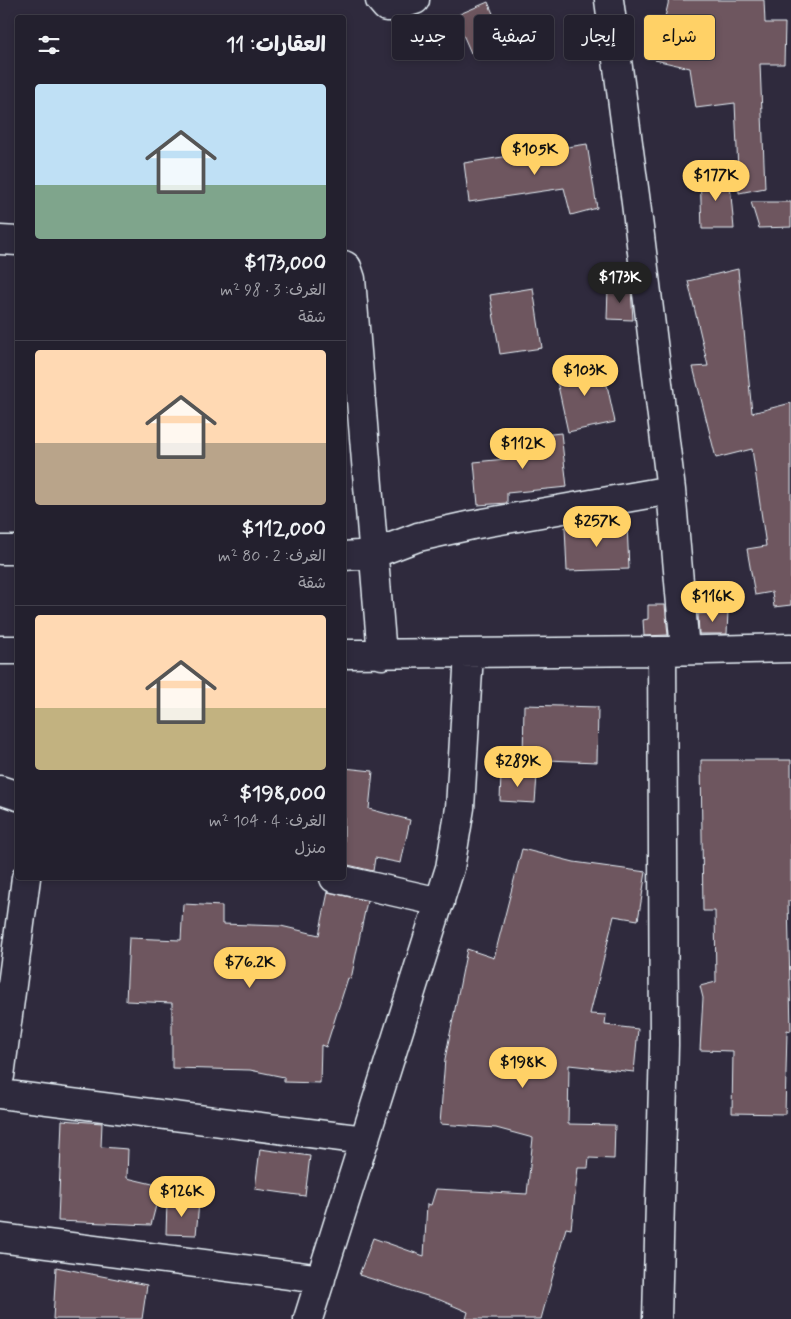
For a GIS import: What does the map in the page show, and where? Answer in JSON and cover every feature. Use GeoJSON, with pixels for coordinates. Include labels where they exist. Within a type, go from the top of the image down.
{"type":"FeatureCollection","features":[{"type":"Feature","properties":{"kind":"street"},"geometry":{"type":"LineString","coordinates":[[380,0],[386,7],[394,7],[415,0]]}},
{"type":"Feature","properties":{"kind":"street"},"geometry":{"type":"LineString","coordinates":[[609,0],[672,490],[674,651],[657,1319]]}},
{"type":"Feature","properties":{"kind":"street"},"geometry":{"type":"LineString","coordinates":[[0,240],[15,241]]}},
{"type":"Feature","properties":{"kind":"street"},"geometry":{"type":"LineString","coordinates":[[346,266],[350,279],[382,655]]}},
{"type":"Feature","properties":{"kind":"street"},"geometry":{"type":"LineString","coordinates":[[346,556],[372,554],[418,537],[472,525],[672,490]]}},
{"type":"Feature","properties":{"kind":"street"},"geometry":{"type":"LineString","coordinates":[[0,550],[15,550]]}},
{"type":"Feature","properties":{"kind":"street"},"geometry":{"type":"LineString","coordinates":[[346,654],[791,648]]}},
{"type":"Feature","properties":{"kind":"street"},"geometry":{"type":"LineString","coordinates":[[0,650],[15,650]]}},
{"type":"Feature","properties":{"kind":"street"},"geometry":{"type":"LineString","coordinates":[[308,1319],[450,868],[456,837],[469,653]]}},
{"type":"Feature","properties":{"kind":"street"},"geometry":{"type":"LineString","coordinates":[[0,790],[15,795]]}},
{"type":"Feature","properties":{"kind":"street"},"geometry":{"type":"LineString","coordinates":[[0,1076],[26,880]]}},
{"type":"Feature","properties":{"kind":"street"},"geometry":{"type":"LineString","coordinates":[[343,880],[440,902]]}},
{"type":"Feature","properties":{"kind":"street"},"geometry":{"type":"LineString","coordinates":[[0,1094],[365,1140]]}},
{"type":"Feature","properties":{"kind":"street"},"geometry":{"type":"LineString","coordinates":[[0,1238],[321,1279]]}},
{"type":"Feature","properties":{"kind":"building"},"geometry":{"type":"Polygon","coordinates":[[[669,0],[764,0],[765,23],[785,23],[784,64],[760,64],[765,188],[739,193],[735,103],[696,108],[690,68],[655,60],[715,60],[715,15],[666,15],[669,0]]]}},
{"type":"Feature","properties":{"kind":"building"},"geometry":{"type":"Polygon","coordinates":[[[488,2],[494,15],[474,15],[474,52],[471,53],[464,37],[464,15],[457,15],[488,2]]]}},
{"type":"Feature","properties":{"kind":"building"},"geometry":{"type":"Polygon","coordinates":[[[587,144],[597,208],[571,215],[564,188],[469,202],[464,163],[587,144]]]}},
{"type":"Feature","properties":{"kind":"building"},"geometry":{"type":"Polygon","coordinates":[[[729,173],[734,229],[702,229],[700,174],[729,173]]]}},
{"type":"Feature","properties":{"kind":"building"},"geometry":{"type":"Polygon","coordinates":[[[751,202],[791,202],[791,227],[759,228],[751,202]]]}},
{"type":"Feature","properties":{"kind":"building"},"geometry":{"type":"Polygon","coordinates":[[[738,269],[752,413],[791,403],[791,605],[774,607],[772,592],[755,595],[747,549],[766,546],[752,449],[716,458],[693,367],[708,366],[688,281],[738,269]]]}},
{"type":"Feature","properties":{"kind":"building"},"geometry":{"type":"Polygon","coordinates":[[[533,288],[542,348],[500,354],[490,295],[533,288]]]}},
{"type":"Feature","properties":{"kind":"building"},"geometry":{"type":"Polygon","coordinates":[[[608,288],[631,289],[633,320],[607,319],[608,288]]]}},
{"type":"Feature","properties":{"kind":"building"},"geometry":{"type":"Polygon","coordinates":[[[602,362],[615,422],[568,432],[555,372],[602,362]]]}},
{"type":"Feature","properties":{"kind":"building"},"geometry":{"type":"Polygon","coordinates":[[[561,433],[567,487],[507,493],[507,503],[478,505],[474,462],[517,458],[515,438],[561,433]]]}},
{"type":"Feature","properties":{"kind":"building"},"geometry":{"type":"Polygon","coordinates":[[[627,524],[629,569],[567,571],[565,527],[627,524]]]}},
{"type":"Feature","properties":{"kind":"building"},"geometry":{"type":"Polygon","coordinates":[[[648,605],[665,605],[668,635],[644,636],[643,620],[648,619],[648,605]]]}},
{"type":"Feature","properties":{"kind":"building"},"geometry":{"type":"Polygon","coordinates":[[[728,611],[727,634],[699,634],[698,614],[728,611]]]}},
{"type":"Feature","properties":{"kind":"building"},"geometry":{"type":"Polygon","coordinates":[[[524,705],[598,707],[597,762],[523,759],[524,705]]]}},
{"type":"Feature","properties":{"kind":"building"},"geometry":{"type":"Polygon","coordinates":[[[701,760],[791,760],[791,901],[788,901],[791,1031],[787,1030],[785,1114],[732,1113],[733,1051],[700,1050],[703,998],[700,986],[716,982],[715,911],[703,911],[701,760]]]}},
{"type":"Feature","properties":{"kind":"building"},"geometry":{"type":"Polygon","coordinates":[[[346,768],[373,771],[369,809],[410,820],[401,863],[375,858],[373,871],[346,864],[346,768]]]}},
{"type":"Feature","properties":{"kind":"building"},"geometry":{"type":"Polygon","coordinates":[[[501,774],[537,775],[535,803],[500,801],[501,774]]]}},
{"type":"Feature","properties":{"kind":"building"},"geometry":{"type":"Polygon","coordinates":[[[522,849],[574,862],[646,872],[638,920],[614,916],[590,1014],[606,1015],[605,1025],[638,1029],[634,1072],[569,1065],[568,1124],[615,1125],[614,1159],[589,1158],[588,1168],[578,1168],[571,1229],[566,1228],[541,1319],[466,1319],[468,1312],[440,1300],[359,1275],[373,1238],[424,1256],[427,1204],[431,1205],[436,1189],[527,1194],[533,1138],[496,1128],[440,1124],[445,1059],[467,949],[494,958],[522,849]]]}},
{"type":"Feature","properties":{"kind":"building"},"geometry":{"type":"Polygon","coordinates":[[[328,892],[367,901],[351,979],[348,978],[326,1047],[321,1045],[320,1083],[284,1082],[284,1077],[250,1070],[172,1068],[172,1003],[126,1001],[129,938],[181,940],[183,904],[222,906],[222,924],[281,926],[319,935],[328,892]]]}},
{"type":"Feature","properties":{"kind":"building"},"geometry":{"type":"Polygon","coordinates":[[[62,1120],[102,1123],[101,1147],[128,1149],[127,1178],[161,1186],[151,1225],[58,1221],[62,1120]]]}},
{"type":"Feature","properties":{"kind":"building"},"geometry":{"type":"Polygon","coordinates":[[[260,1149],[310,1156],[305,1196],[255,1189],[260,1149]]]}},
{"type":"Feature","properties":{"kind":"building"},"geometry":{"type":"Polygon","coordinates":[[[167,1201],[199,1203],[196,1235],[166,1234],[167,1201]]]}},
{"type":"Feature","properties":{"kind":"building"},"geometry":{"type":"Polygon","coordinates":[[[56,1267],[147,1285],[142,1319],[53,1319],[56,1267]]]}}]}
